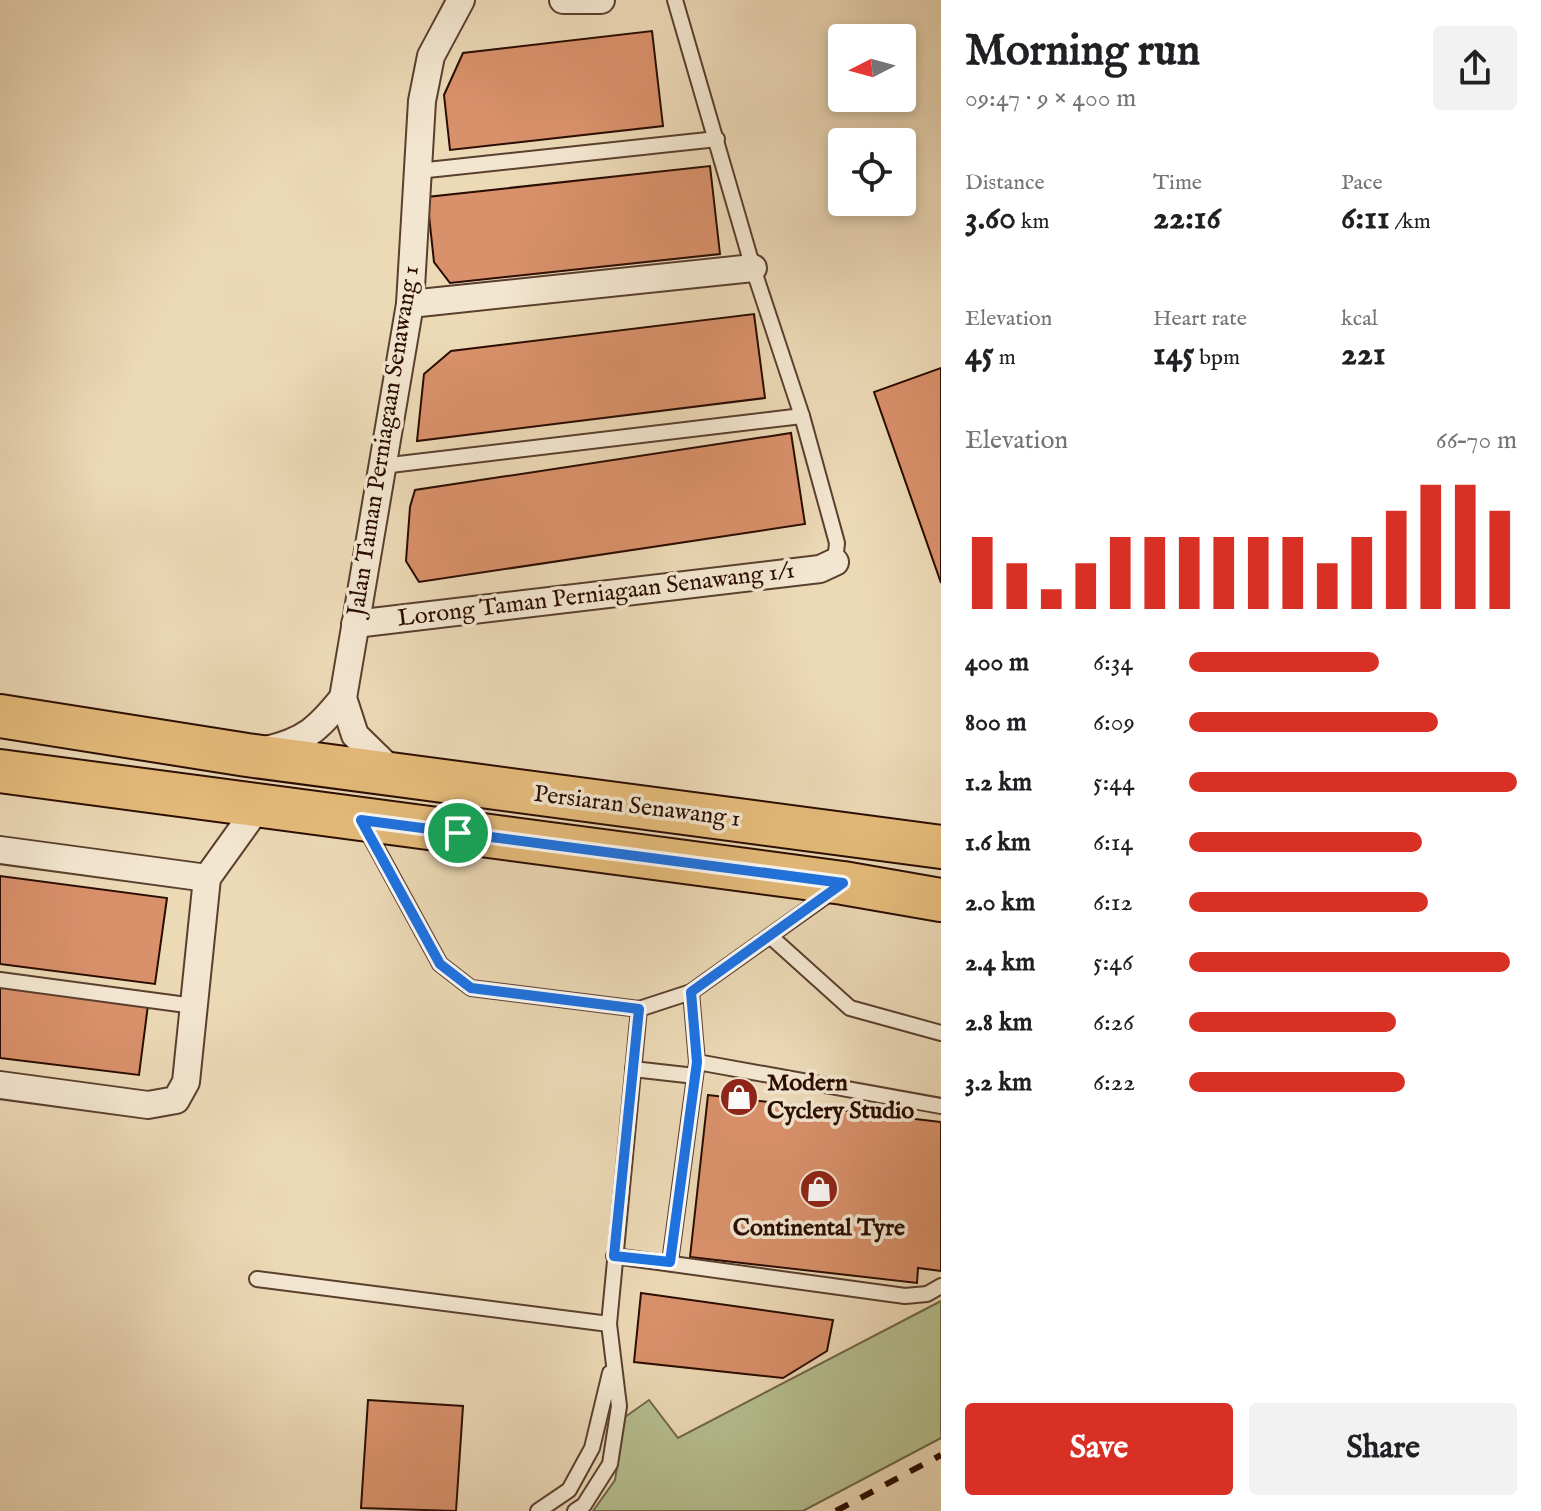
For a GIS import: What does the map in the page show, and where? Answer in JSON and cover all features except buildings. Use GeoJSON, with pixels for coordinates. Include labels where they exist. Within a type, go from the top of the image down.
{"type":"FeatureCollection","features":[{"type":"Feature","properties":{"kind":"main road","name":"Persiaran Senawang 1"},"geometry":{"type":"LineString","coordinates":[[0,716],[247,755],[941,847]]}},
{"type":"Feature","properties":{"kind":"main road","name":"Persiaran Senawang 1"},"geometry":{"type":"LineString","coordinates":[[0,771],[843,883],[941,900]]}},
{"type":"Feature","properties":{"kind":"street","name":"Jalan Taman Perniagaan Senawang 1"},"geometry":{"type":"LineString","coordinates":[[343,698],[410,304],[422,101],[431,56],[461,0]]}},
{"type":"Feature","properties":{"kind":"street"},"geometry":{"type":"LineString","coordinates":[[563,0],[601,0]]}},
{"type":"Feature","properties":{"kind":"street"},"geometry":{"type":"LineString","coordinates":[[410,304],[753,268]]}},
{"type":"Feature","properties":{"kind":"street","name":"Lorong Taman Perniagaan Senawang 1/1"},"geometry":{"type":"LineString","coordinates":[[355,624],[820,569],[835,562]]}},
{"type":"Feature","properties":{"kind":"street"},"geometry":{"type":"LineString","coordinates":[[247,755],[296,743],[319,727],[343,698]]}},
{"type":"Feature","properties":{"kind":"street"},"geometry":{"type":"LineString","coordinates":[[343,698],[355,735],[397,775]]}},
{"type":"Feature","properties":{"kind":"street"},"geometry":{"type":"LineString","coordinates":[[0,1085],[148,1105],[176,1100],[186,1082],[207,878],[258,807]]}},
{"type":"Feature","properties":{"kind":"street"},"geometry":{"type":"LineString","coordinates":[[0,850],[207,878]]}},
{"type":"Feature","properties":{"kind":"lane"},"geometry":{"type":"LineString","coordinates":[[675,0],[753,268],[802,416],[837,543],[835,562]]}},
{"type":"Feature","properties":{"kind":"lane"},"geometry":{"type":"LineString","coordinates":[[418,171],[717,139]]}},
{"type":"Feature","properties":{"kind":"lane"},"geometry":{"type":"LineString","coordinates":[[382,466],[802,416]]}},
{"type":"Feature","properties":{"kind":"lane"},"geometry":{"type":"LineString","coordinates":[[361,820],[440,964],[471,988],[639,1009],[691,992],[843,883]]}},
{"type":"Feature","properties":{"kind":"lane"},"geometry":{"type":"LineString","coordinates":[[770,936],[850,1008],[941,1033]]}},
{"type":"Feature","properties":{"kind":"lane"},"geometry":{"type":"LineString","coordinates":[[0,980],[194,1006]]}},
{"type":"Feature","properties":{"kind":"lane"},"geometry":{"type":"LineString","coordinates":[[670,1262],[696,1069],[691,992]]}},
{"type":"Feature","properties":{"kind":"lane"},"geometry":{"type":"LineString","coordinates":[[575,1511],[584,1505],[610,1464],[619,1406],[609,1324],[639,1009]]}},
{"type":"Feature","properties":{"kind":"lane"},"geometry":{"type":"LineString","coordinates":[[633,1069],[696,1069],[941,1106]]}},
{"type":"Feature","properties":{"kind":"lane"},"geometry":{"type":"LineString","coordinates":[[614,1256],[905,1296],[927,1294],[941,1286]]}},
{"type":"Feature","properties":{"kind":"lane"},"geometry":{"type":"LineString","coordinates":[[257,1279],[609,1324]]}},
{"type":"Feature","properties":{"kind":"lane"},"geometry":{"type":"LineString","coordinates":[[538,1511],[569,1490],[592,1448],[612,1364]]}},
{"type":"Feature","properties":{"kind":"green space"},"geometry":{"type":"Polygon","coordinates":[[[941,1301],[941,1438],[803,1511],[593,1511],[615,1480],[625,1417],[649,1400],[678,1438],[941,1301]]]}},
{"type":"Feature","properties":{"kind":"railway"},"geometry":{"type":"LineString","coordinates":[[836,1511],[941,1455]]}},
{"type":"Feature","properties":{"kind":"place","name":"Modern Cyclery Studio"},"geometry":{"type":"Point","coordinates":[739,1097]}},
{"type":"Feature","properties":{"kind":"place","name":"Continental Tyre"},"geometry":{"type":"Point","coordinates":[819,1189]}},
{"type":"Feature","properties":{"kind":"route"},"geometry":{"type":"LineString","coordinates":[[361,820],[458,833],[843,883],[691,992],[697,1062],[670,1262],[614,1256],[639,1009],[471,988],[440,964],[361,820]]}}]}
